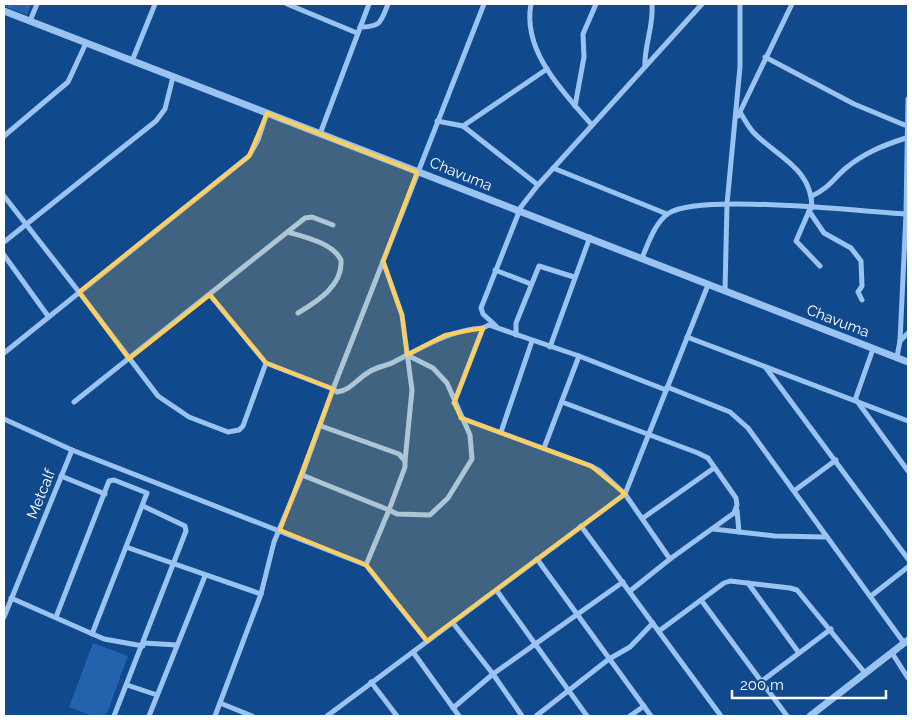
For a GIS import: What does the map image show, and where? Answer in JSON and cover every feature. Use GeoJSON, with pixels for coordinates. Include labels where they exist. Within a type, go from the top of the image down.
{"type":"FeatureCollection","features":[{"type":"Feature","properties":{"kind":"street"},"geometry":{"type":"LineString","coordinates":[[30,21],[37,4]]}},
{"type":"Feature","properties":{"kind":"street"},"geometry":{"type":"LineString","coordinates":[[132,61],[155,4]]}},
{"type":"Feature","properties":{"kind":"street"},"geometry":{"type":"LineString","coordinates":[[287,4],[357,33]]}},
{"type":"Feature","properties":{"kind":"street"},"geometry":{"type":"LineString","coordinates":[[320,134],[369,4]]}},
{"type":"Feature","properties":{"kind":"street"},"geometry":{"type":"LineString","coordinates":[[360,27],[376,26],[381,22],[388,4]]}},
{"type":"Feature","properties":{"kind":"street"},"geometry":{"type":"LineString","coordinates":[[215,716],[261,594],[274,542],[302,475],[417,172],[484,4]]}},
{"type":"Feature","properties":{"kind":"street"},"geometry":{"type":"LineString","coordinates":[[531,4],[529,29],[546,69],[592,125]]}},
{"type":"Feature","properties":{"kind":"street"},"geometry":{"type":"LineString","coordinates":[[575,106],[584,57],[584,34],[596,4]]}},
{"type":"Feature","properties":{"kind":"street"},"geometry":{"type":"LineString","coordinates":[[645,66],[645,48],[652,22],[652,4]]}},
{"type":"Feature","properties":{"kind":"street"},"geometry":{"type":"LineString","coordinates":[[702,4],[553,168],[518,212],[481,308],[483,314],[497,326],[532,341],[717,406],[740,420],[794,491],[825,537],[906,642],[810,716]]}},
{"type":"Feature","properties":{"kind":"street"},"geometry":{"type":"LineString","coordinates":[[725,291],[727,204],[740,67],[740,4]]}},
{"type":"Feature","properties":{"kind":"street"},"geometry":{"type":"LineString","coordinates":[[736,121],[765,56],[792,4]]}},
{"type":"Feature","properties":{"kind":"street","name":"Chavuma"},"geometry":{"type":"LineString","coordinates":[[4,11],[908,362]]}},
{"type":"Feature","properties":{"kind":"street"},"geometry":{"type":"LineString","coordinates":[[4,136],[68,82],[86,43]]}},
{"type":"Feature","properties":{"kind":"street"},"geometry":{"type":"LineString","coordinates":[[765,56],[854,104],[907,126]]}},
{"type":"Feature","properties":{"kind":"street"},"geometry":{"type":"LineString","coordinates":[[463,126],[546,69]]}},
{"type":"Feature","properties":{"kind":"street"},"geometry":{"type":"LineString","coordinates":[[4,242],[156,121],[165,109],[174,77]]}},
{"type":"Feature","properties":{"kind":"street"},"geometry":{"type":"LineString","coordinates":[[897,357],[900,341],[907,214],[906,138],[908,99]]}},
{"type":"Feature","properties":{"kind":"street"},"geometry":{"type":"LineString","coordinates":[[740,112],[754,133],[791,162],[812,196],[811,209],[796,242],[820,266]]}},
{"type":"Feature","properties":{"kind":"street"},"geometry":{"type":"LineString","coordinates":[[4,353],[249,156],[267,113]]}},
{"type":"Feature","properties":{"kind":"street"},"geometry":{"type":"LineString","coordinates":[[437,121],[463,126],[538,185]]}},
{"type":"Feature","properties":{"kind":"street"},"geometry":{"type":"LineString","coordinates":[[812,196],[830,186],[844,170],[869,152],[906,138]]}},
{"type":"Feature","properties":{"kind":"street"},"geometry":{"type":"LineString","coordinates":[[553,168],[667,214]]}},
{"type":"Feature","properties":{"kind":"street"},"geometry":{"type":"LineString","coordinates":[[4,196],[79,292],[146,383],[170,406],[189,417],[228,432],[239,430],[243,426],[266,363]]}},
{"type":"Feature","properties":{"kind":"street"},"geometry":{"type":"LineString","coordinates":[[642,258],[654,230],[667,214],[683,208],[727,204],[907,214]]}},
{"type":"Feature","properties":{"kind":"street"},"geometry":{"type":"LineString","coordinates":[[811,209],[824,233],[851,248],[861,262],[862,286],[858,292],[862,300]]}},
{"type":"Feature","properties":{"kind":"street"},"geometry":{"type":"LineString","coordinates":[[74,402],[308,216],[334,225]]}},
{"type":"Feature","properties":{"kind":"street"},"geometry":{"type":"LineString","coordinates":[[288,232],[324,245],[335,252],[341,260],[339,272],[329,290],[298,313]]}},
{"type":"Feature","properties":{"kind":"street"},"geometry":{"type":"LineString","coordinates":[[550,347],[574,277],[590,238]]}},
{"type":"Feature","properties":{"kind":"street"},"geometry":{"type":"LineString","coordinates":[[4,255],[48,316]]}},
{"type":"Feature","properties":{"kind":"street"},"geometry":{"type":"LineString","coordinates":[[366,565],[404,476],[412,390],[402,315],[383,261]]}},
{"type":"Feature","properties":{"kind":"street"},"geometry":{"type":"LineString","coordinates":[[516,334],[516,323],[539,266],[574,277]]}},
{"type":"Feature","properties":{"kind":"street"},"geometry":{"type":"LineString","coordinates":[[495,270],[531,284]]}},
{"type":"Feature","properties":{"kind":"street"},"geometry":{"type":"LineString","coordinates":[[331,715],[372,682],[625,494],[708,285]]}},
{"type":"Feature","properties":{"kind":"street"},"geometry":{"type":"LineString","coordinates":[[210,295],[266,363],[337,392],[346,391],[369,371],[407,355],[445,335],[466,329],[497,326]]}},
{"type":"Feature","properties":{"kind":"street"},"geometry":{"type":"LineString","coordinates":[[454,403],[482,328]]}},
{"type":"Feature","properties":{"kind":"street"},"geometry":{"type":"LineString","coordinates":[[900,341],[908,333]]}},
{"type":"Feature","properties":{"kind":"street"},"geometry":{"type":"LineString","coordinates":[[687,337],[908,421]]}},
{"type":"Feature","properties":{"kind":"street"},"geometry":{"type":"LineString","coordinates":[[501,432],[532,341]]}},
{"type":"Feature","properties":{"kind":"street"},"geometry":{"type":"LineString","coordinates":[[856,400],[873,349]]}},
{"type":"Feature","properties":{"kind":"street"},"geometry":{"type":"LineString","coordinates":[[302,475],[397,514],[430,515],[448,498],[472,459],[470,435],[454,403],[447,383],[434,368],[407,355]]}},
{"type":"Feature","properties":{"kind":"street"},"geometry":{"type":"LineString","coordinates":[[544,448],[579,356]]}},
{"type":"Feature","properties":{"kind":"street"},"geometry":{"type":"LineString","coordinates":[[766,368],[836,460],[908,560]]}},
{"type":"Feature","properties":{"kind":"street"},"geometry":{"type":"LineString","coordinates":[[856,400],[908,471]]}},
{"type":"Feature","properties":{"kind":"street"},"geometry":{"type":"LineString","coordinates":[[562,402],[650,434],[708,458],[736,498],[739,532]]}},
{"type":"Feature","properties":{"kind":"street"},"geometry":{"type":"LineString","coordinates":[[461,418],[544,448],[600,471],[625,494],[670,559]]}},
{"type":"Feature","properties":{"kind":"street"},"geometry":{"type":"LineString","coordinates":[[4,420],[72,450],[366,565],[427,641]]}},
{"type":"Feature","properties":{"kind":"street"},"geometry":{"type":"LineString","coordinates":[[321,426],[399,454],[405,461]]}},
{"type":"Feature","properties":{"kind":"street","name":"Metcalf"},"geometry":{"type":"LineString","coordinates":[[4,617],[72,450]]}},
{"type":"Feature","properties":{"kind":"street"},"geometry":{"type":"LineString","coordinates":[[794,491],[836,460]]}},
{"type":"Feature","properties":{"kind":"street"},"geometry":{"type":"LineString","coordinates":[[643,518],[714,468]]}},
{"type":"Feature","properties":{"kind":"street"},"geometry":{"type":"LineString","coordinates":[[126,485],[131,472]]}},
{"type":"Feature","properties":{"kind":"street"},"geometry":{"type":"LineString","coordinates":[[61,476],[105,494]]}},
{"type":"Feature","properties":{"kind":"street"},"geometry":{"type":"LineString","coordinates":[[56,617],[111,480],[147,493],[92,634]]}},
{"type":"Feature","properties":{"kind":"street"},"geometry":{"type":"LineString","coordinates":[[114,716],[144,645],[186,528],[169,517],[143,506]]}},
{"type":"Feature","properties":{"kind":"street"},"geometry":{"type":"LineString","coordinates":[[630,591],[737,509]]}},
{"type":"Feature","properties":{"kind":"street"},"geometry":{"type":"LineString","coordinates":[[581,526],[722,716]]}},
{"type":"Feature","properties":{"kind":"street"},"geometry":{"type":"LineString","coordinates":[[713,529],[774,536],[825,537]]}},
{"type":"Feature","properties":{"kind":"street"},"geometry":{"type":"LineString","coordinates":[[126,547],[261,594]]}},
{"type":"Feature","properties":{"kind":"street"},"geometry":{"type":"LineString","coordinates":[[537,559],[651,716]]}},
{"type":"Feature","properties":{"kind":"street"},"geometry":{"type":"LineString","coordinates":[[871,596],[908,567]]}},
{"type":"Feature","properties":{"kind":"street"},"geometry":{"type":"LineString","coordinates":[[149,716],[205,576]]}},
{"type":"Feature","properties":{"kind":"street"},"geometry":{"type":"LineString","coordinates":[[659,631],[724,583],[730,581],[797,590],[831,629],[865,673]]}},
{"type":"Feature","properties":{"kind":"street"},"geometry":{"type":"LineString","coordinates":[[453,708],[493,674],[624,582]]}},
{"type":"Feature","properties":{"kind":"street"},"geometry":{"type":"LineString","coordinates":[[748,583],[799,653]]}},
{"type":"Feature","properties":{"kind":"street"},"geometry":{"type":"LineString","coordinates":[[496,591],[587,716]]}},
{"type":"Feature","properties":{"kind":"street"},"geometry":{"type":"LineString","coordinates":[[11,598],[114,642],[144,645],[177,645]]}},
{"type":"Feature","properties":{"kind":"street"},"geometry":{"type":"LineString","coordinates":[[701,600],[788,716]]}},
{"type":"Feature","properties":{"kind":"street"},"geometry":{"type":"LineString","coordinates":[[453,623],[493,674],[522,716]]}},
{"type":"Feature","properties":{"kind":"street"},"geometry":{"type":"LineString","coordinates":[[536,716],[609,659],[630,647],[653,623]]}},
{"type":"Feature","properties":{"kind":"street"},"geometry":{"type":"LineString","coordinates":[[762,681],[831,629]]}},
{"type":"Feature","properties":{"kind":"street"},"geometry":{"type":"LineString","coordinates":[[413,652],[459,716]]}},
{"type":"Feature","properties":{"kind":"street"},"geometry":{"type":"LineString","coordinates":[[892,653],[908,678]]}},
{"type":"Feature","properties":{"kind":"street"},"geometry":{"type":"LineString","coordinates":[[372,682],[397,716]]}},
{"type":"Feature","properties":{"kind":"street"},"geometry":{"type":"LineString","coordinates":[[127,685],[157,696]]}},
{"type":"Feature","properties":{"kind":"street"},"geometry":{"type":"LineString","coordinates":[[220,703],[252,716]]}},
{"type":"Feature","properties":{"kind":"street"},"geometry":{"type":"LineString","coordinates":[[630,716],[644,706]]}},
{"type":"Feature","properties":{"kind":"highlighted area"},"geometry":{"type":"Polygon","coordinates":[[[267,113],[417,172],[383,261],[402,315],[407,355],[445,335],[483,328],[454,403],[461,418],[591,466],[625,494],[427,641],[366,565],[280,530],[333,389],[266,363],[210,295],[129,359],[79,292],[249,156],[267,113]]]}},
{"type":"Feature","properties":{"kind":"green space"},"geometry":{"type":"Polygon","coordinates":[[[4,4],[31,4],[27,15],[4,6],[4,4]]]}},
{"type":"Feature","properties":{"kind":"green space"},"geometry":{"type":"Polygon","coordinates":[[[93,643],[128,656],[106,716],[93,716],[69,707],[93,643]]]}}]}
